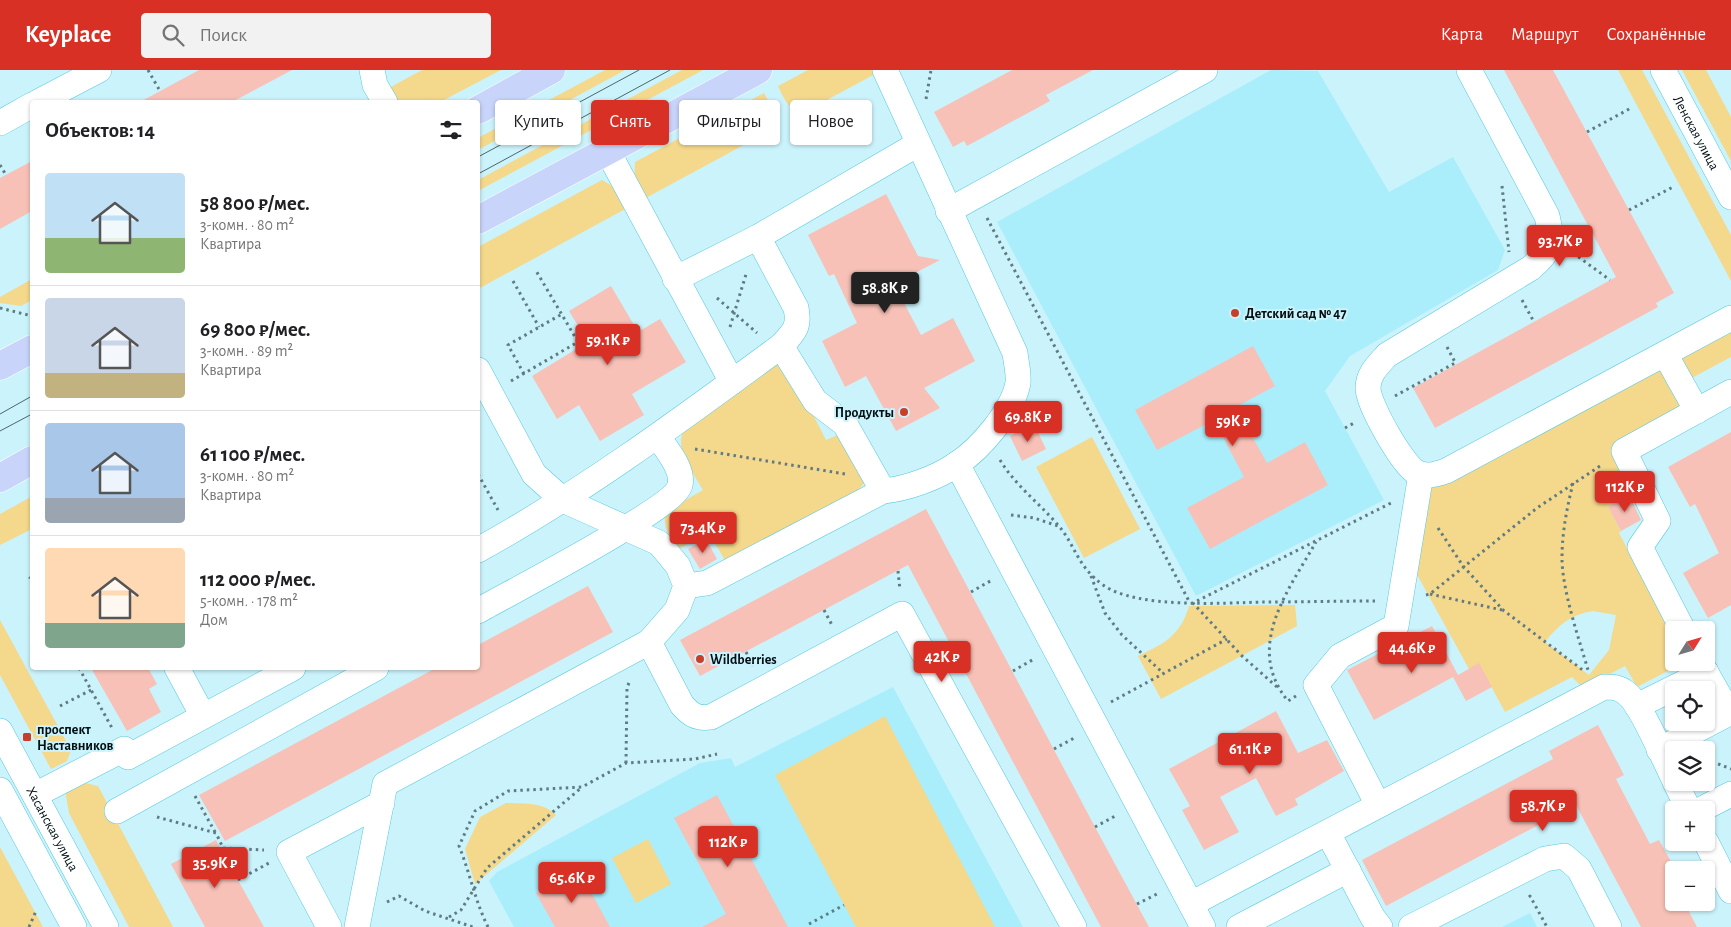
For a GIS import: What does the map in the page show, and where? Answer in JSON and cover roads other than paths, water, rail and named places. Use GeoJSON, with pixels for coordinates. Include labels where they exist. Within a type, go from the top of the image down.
{"type":"FeatureCollection","features":[{"type":"Feature","properties":{"kind":"main road"},"geometry":{"type":"LineString","coordinates":[[480,109],[551,70]]}},
{"type":"Feature","properties":{"kind":"main road"},"geometry":{"type":"LineString","coordinates":[[480,219],[758,70]]}},
{"type":"Feature","properties":{"kind":"main road"},"geometry":{"type":"LineString","coordinates":[[0,366],[30,350]]}},
{"type":"Feature","properties":{"kind":"main road"},"geometry":{"type":"LineString","coordinates":[[0,478],[30,461]]}},
{"type":"Feature","properties":{"kind":"street"},"geometry":{"type":"LineString","coordinates":[[42,100],[99,70]]}},
{"type":"Feature","properties":{"kind":"street"},"geometry":{"type":"LineString","coordinates":[[372,70],[375,85],[384,100]]}},
{"type":"Feature","properties":{"kind":"street"},"geometry":{"type":"LineString","coordinates":[[686,586],[707,583],[879,485],[903,489],[957,464],[986,438],[1008,409],[1018,383],[1015,353],[948,211],[885,70]]}},
{"type":"Feature","properties":{"kind":"street"},"geometry":{"type":"LineString","coordinates":[[948,211],[1204,70]]}},
{"type":"Feature","properties":{"kind":"street"},"geometry":{"type":"LineString","coordinates":[[1378,805],[1316,686],[1340,656],[1396,626],[1419,482],[1405,463],[1374,407],[1368,389],[1372,372],[1387,355],[1510,280],[1545,256],[1552,237],[1547,216],[1469,70]]}},
{"type":"Feature","properties":{"kind":"street","name":"Ленская улица"},"geometry":{"type":"LineString","coordinates":[[1662,70],[1731,197]]}},
{"type":"Feature","properties":{"kind":"street"},"geometry":{"type":"LineString","coordinates":[[0,123],[30,106]]}},
{"type":"Feature","properties":{"kind":"street"},"geometry":{"type":"LineString","coordinates":[[682,276],[758,237],[918,144]]}},
{"type":"Feature","properties":{"kind":"street"},"geometry":{"type":"LineString","coordinates":[[607,150],[682,276],[726,372]]}},
{"type":"Feature","properties":{"kind":"street"},"geometry":{"type":"LineString","coordinates":[[480,549],[662,443],[726,372],[782,346],[794,332],[799,321],[796,308],[758,237]]}},
{"type":"Feature","properties":{"kind":"street"},"geometry":{"type":"LineString","coordinates":[[1419,482],[1431,475],[1446,471],[1731,318]]}},
{"type":"Feature","properties":{"kind":"street"},"geometry":{"type":"LineString","coordinates":[[782,346],[815,400],[845,424],[879,485]]}},
{"type":"Feature","properties":{"kind":"street"},"geometry":{"type":"LineString","coordinates":[[1665,354],[1697,411]]}},
{"type":"Feature","properties":{"kind":"street"},"geometry":{"type":"LineString","coordinates":[[357,922],[385,784],[649,642],[678,610],[686,586],[678,566],[659,543],[563,500],[534,474],[480,374]]}},
{"type":"Feature","properties":{"kind":"street"},"geometry":{"type":"LineString","coordinates":[[1678,621],[1640,547],[1658,521],[1624,451],[1731,392]]}},
{"type":"Feature","properties":{"kind":"street"},"geometry":{"type":"LineString","coordinates":[[480,610],[626,528],[674,496],[680,484],[679,471],[662,443]]}},
{"type":"Feature","properties":{"kind":"street"},"geometry":{"type":"LineString","coordinates":[[957,464],[1203,927]]}},
{"type":"Feature","properties":{"kind":"street"},"geometry":{"type":"LineString","coordinates":[[649,642],[682,705],[690,714],[701,718],[711,716],[902,614],[1074,927]]}},
{"type":"Feature","properties":{"kind":"street"},"geometry":{"type":"LineString","coordinates":[[178,670],[203,716]]}},
{"type":"Feature","properties":{"kind":"street"},"geometry":{"type":"LineString","coordinates":[[35,795],[124,749],[128,757],[289,670]]}},
{"type":"Feature","properties":{"kind":"street"},"geometry":{"type":"LineString","coordinates":[[120,810],[372,670]]}},
{"type":"Feature","properties":{"kind":"street"},"geometry":{"type":"LineString","coordinates":[[1637,706],[1698,671]]}},
{"type":"Feature","properties":{"kind":"street"},"geometry":{"type":"LineString","coordinates":[[1659,750],[1730,713],[1705,671]]}},
{"type":"Feature","properties":{"kind":"street"},"geometry":{"type":"LineString","coordinates":[[1191,904],[1604,687],[1616,687],[1628,694],[1637,706],[1665,762]]}},
{"type":"Feature","properties":{"kind":"street","name":"Хасанская улица"},"geometry":{"type":"LineString","coordinates":[[0,731],[106,927]]}},
{"type":"Feature","properties":{"kind":"street","name":"Хасанская улица"},"geometry":{"type":"LineString","coordinates":[[0,790],[74,927]]}},
{"type":"Feature","properties":{"kind":"street"},"geometry":{"type":"LineString","coordinates":[[1715,802],[1731,794]]}},
{"type":"Feature","properties":{"kind":"street"},"geometry":{"type":"LineString","coordinates":[[329,927],[289,852],[382,803]]}},
{"type":"Feature","properties":{"kind":"street"},"geometry":{"type":"LineString","coordinates":[[1328,833],[1380,927]]}},
{"type":"Feature","properties":{"kind":"street"},"geometry":{"type":"LineString","coordinates":[[1711,851],[1731,891]]}},
{"type":"Feature","properties":{"kind":"street"},"geometry":{"type":"LineString","coordinates":[[1411,927],[1546,859],[1564,856],[1579,869],[1609,927]]}},
{"type":"Feature","properties":{"kind":"street"},"geometry":{"type":"LineString","coordinates":[[1239,927],[1348,870]]}},
{"type":"Feature","properties":{"kind":"tram line"},"geometry":{"type":"LineString","coordinates":[[480,156],[639,70]]}},
{"type":"Feature","properties":{"kind":"tram line"},"geometry":{"type":"LineString","coordinates":[[480,173],[670,70]]}},
{"type":"Feature","properties":{"kind":"tram line"},"geometry":{"type":"LineString","coordinates":[[0,414],[30,397]]}},
{"type":"Feature","properties":{"kind":"tram line"},"geometry":{"type":"LineString","coordinates":[[0,431],[30,415]]}},
{"type":"Feature","properties":{"kind":"place","name":"Детский сад № 47"},"geometry":{"type":"Point","coordinates":[1235,313]}},
{"type":"Feature","properties":{"kind":"place","name":"Продукты"},"geometry":{"type":"Point","coordinates":[904,412]}},
{"type":"Feature","properties":{"kind":"place","name":"Wildberries"},"geometry":{"type":"Point","coordinates":[700,659]}},
{"type":"Feature","properties":{"kind":"place","name":"проспект Наставников"},"geometry":{"type":"Point","coordinates":[27,737]}}]}
